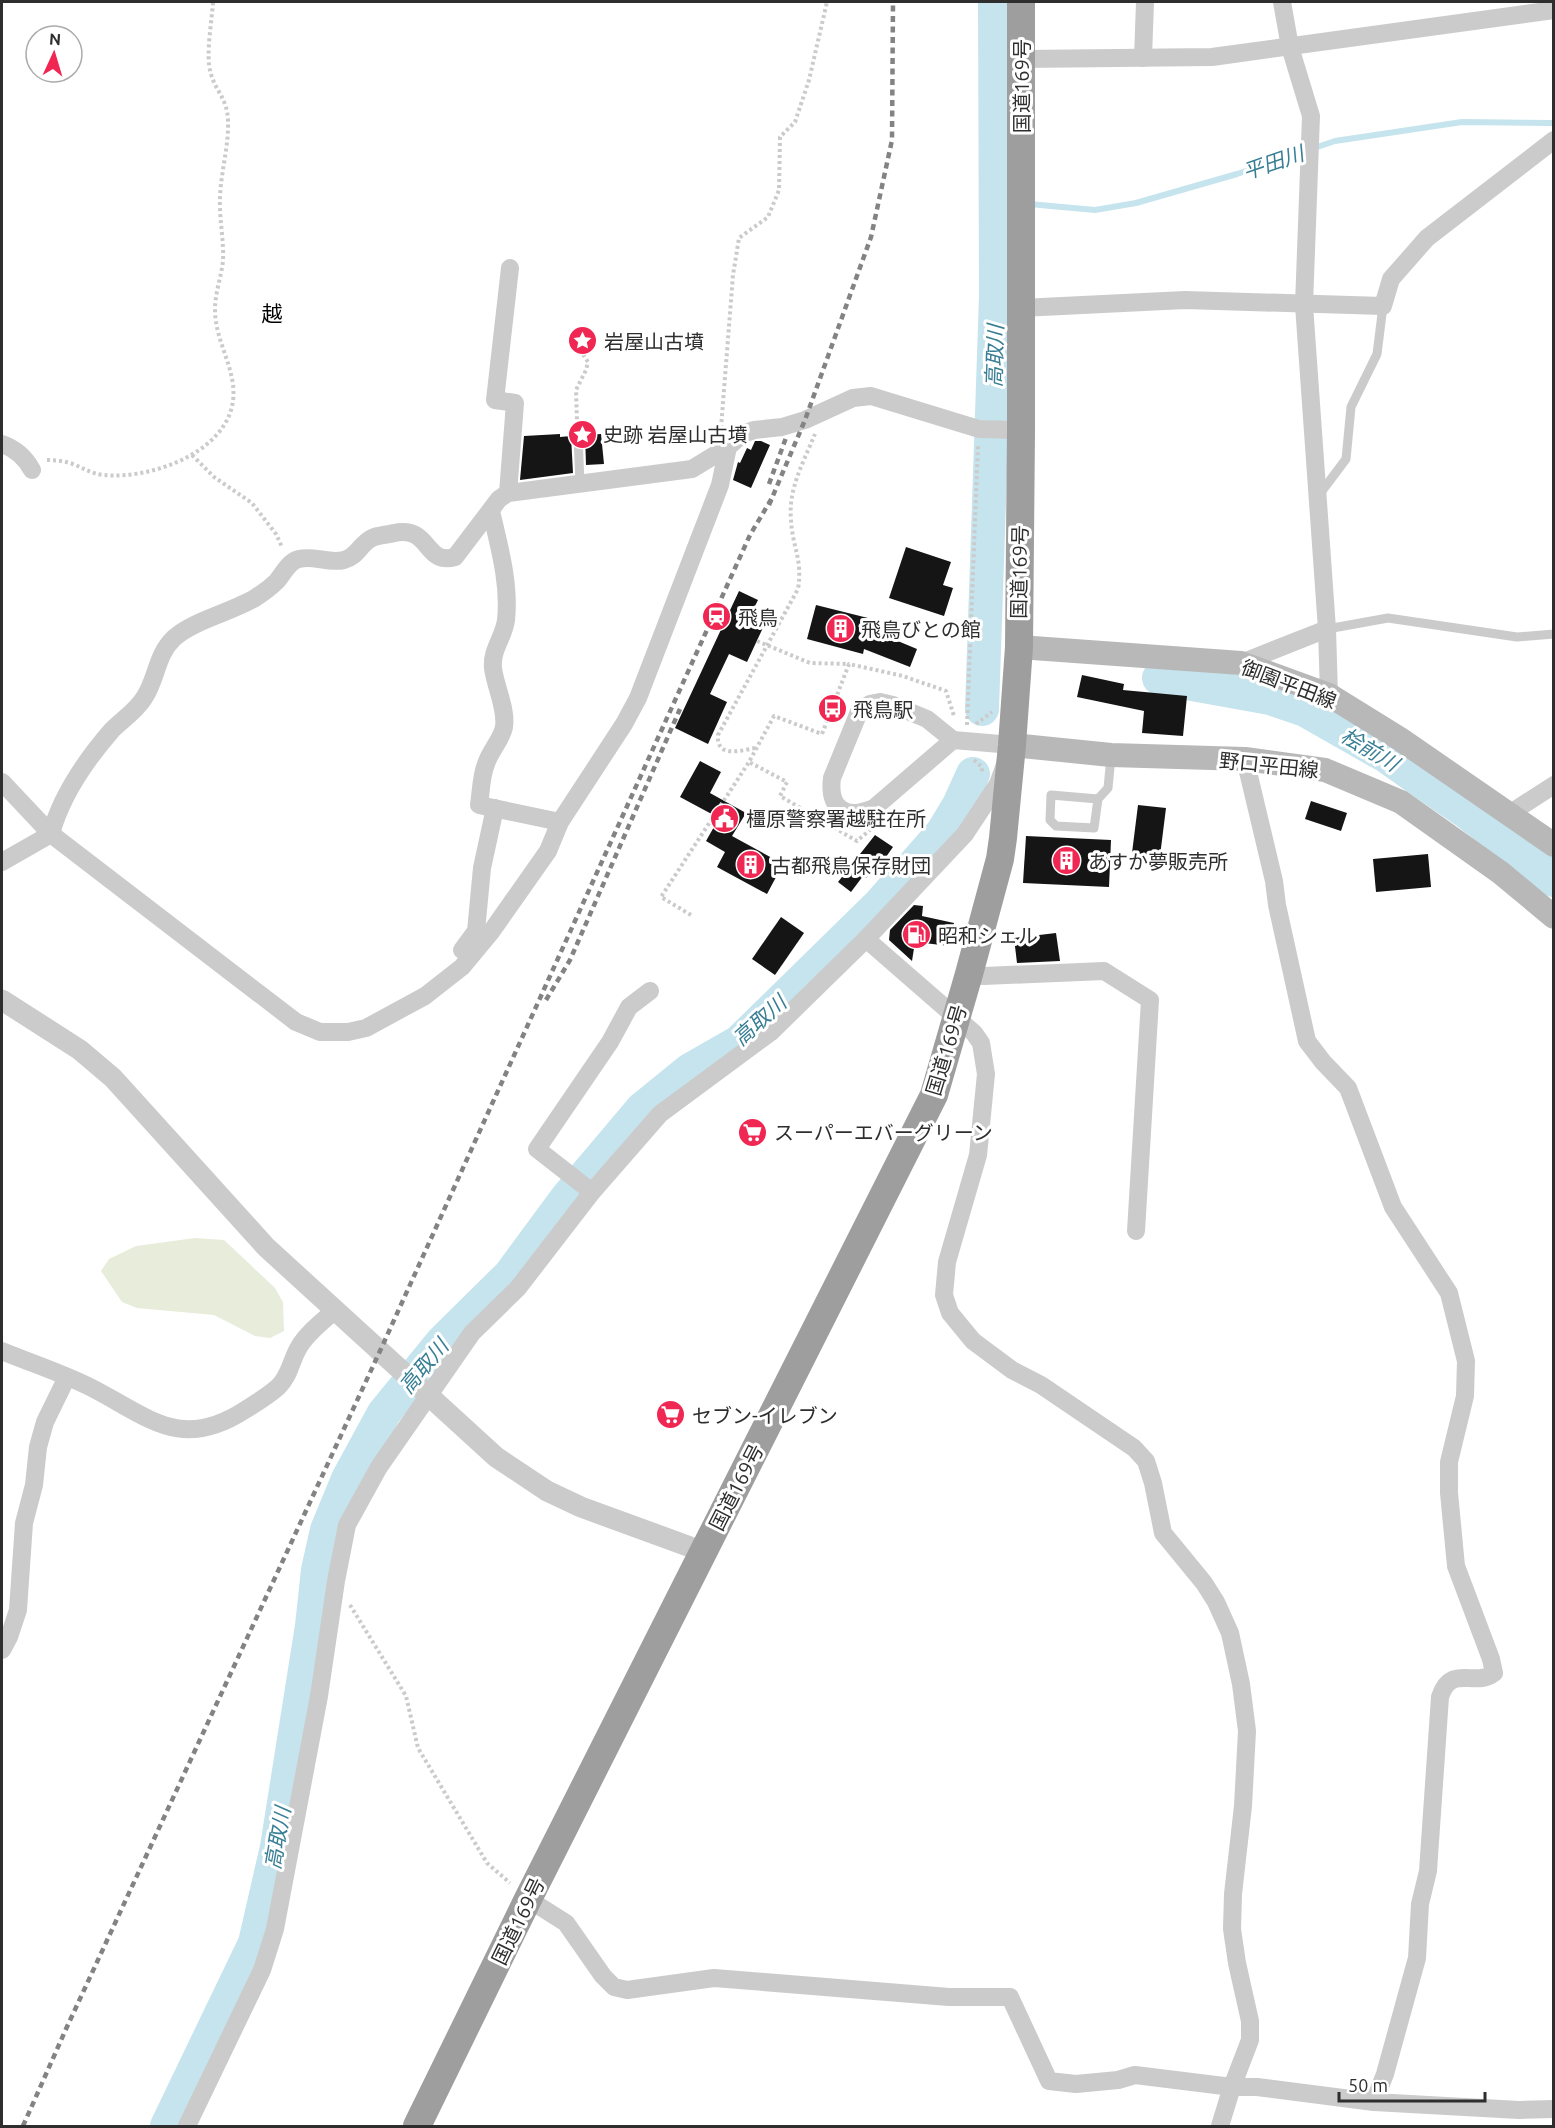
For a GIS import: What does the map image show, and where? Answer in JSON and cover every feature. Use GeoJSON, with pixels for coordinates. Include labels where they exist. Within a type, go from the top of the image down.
{"type":"FeatureCollection","features":[{"type":"Feature","properties":{"kind":"highway","name":"国道169号"},"geometry":{"type":"LineString","coordinates":[[417,2127],[528,1899],[934,1095],[969,974],[1000,859],[1012,746],[1019,647],[1022,308],[1021,2]]}},
{"type":"Feature","properties":{"kind":"main road","name":"御園平田線"},"geometry":{"type":"LineString","coordinates":[[1019,647],[1241,663],[1329,695],[1400,739],[1554,845]]}},
{"type":"Feature","properties":{"kind":"main road","name":"野口平田線"},"geometry":{"type":"LineString","coordinates":[[1012,746],[1111,755],[1245,759],[1325,770],[1401,802],[1502,873],[1554,917]]}},
{"type":"Feature","properties":{"kind":"street"},"geometry":{"type":"LineString","coordinates":[[1143,58],[1145,2]]}},
{"type":"Feature","properties":{"kind":"street"},"geometry":{"type":"LineString","coordinates":[[1282,2],[1290,47],[1311,116],[1304,305],[1327,629],[1329,695]]}},
{"type":"Feature","properties":{"kind":"street"},"geometry":{"type":"LineString","coordinates":[[1022,59],[1212,57],[1554,10]]}},
{"type":"Feature","properties":{"kind":"street"},"geometry":{"type":"LineString","coordinates":[[1022,308],[1185,300],[1383,306],[1391,279],[1427,238],[1554,140]]}},
{"type":"Feature","properties":{"kind":"street"},"geometry":{"type":"LineString","coordinates":[[508,493],[515,402],[495,400],[510,268]]}},
{"type":"Feature","properties":{"kind":"street"},"geometry":{"type":"LineString","coordinates":[[2,862],[51,834],[62,801],[102,741],[146,696],[164,649],[176,636],[256,597],[275,583],[290,564],[298,559],[329,562],[344,560],[355,556],[363,544],[372,538],[411,532],[419,537],[438,558],[446,560],[455,557],[499,500],[508,493],[681,472],[700,465],[743,434],[754,430],[782,427],[853,398],[871,396],[979,429],[1021,430]]}},
{"type":"Feature","properties":{"kind":"street"},"geometry":{"type":"LineString","coordinates":[[2,444],[8,446],[29,464]]}},
{"type":"Feature","properties":{"kind":"street"},"geometry":{"type":"LineString","coordinates":[[2,782],[51,834],[296,1022],[320,1032],[348,1032],[366,1028],[424,996],[462,967],[491,932],[548,851],[560,822],[624,724],[638,698],[720,485],[728,447]]}},
{"type":"Feature","properties":{"kind":"street"},"geometry":{"type":"LineString","coordinates":[[491,511],[501,554],[507,604],[506,624],[493,655],[492,667],[500,703],[505,712],[504,728],[485,765],[479,805],[560,822]]}},
{"type":"Feature","properties":{"kind":"street"},"geometry":{"type":"LineString","coordinates":[[1241,663],[1327,629]]}},
{"type":"Feature","properties":{"kind":"street"},"geometry":{"type":"LineString","coordinates":[[187,2127],[262,1970],[275,1929],[319,1696],[336,1581],[347,1525],[379,1467],[425,1392],[472,1334],[518,1288],[583,1186],[660,1114],[771,1032],[866,939],[965,834],[998,784],[1012,746],[953,740],[927,718],[880,702],[870,704],[859,711],[832,778],[831,798],[837,806],[848,812],[861,813],[874,808],[953,740]]}},
{"type":"Feature","properties":{"kind":"street"},"geometry":{"type":"LineString","coordinates":[[1245,759],[1274,881],[1277,905],[1307,1041],[1348,1088],[1393,1207],[1449,1293],[1467,1361],[1465,1395],[1449,1462],[1451,1514],[1456,1566],[1494,1672],[1489,1676],[1455,1678],[1443,1685],[1440,1697],[1428,1871],[1420,1904],[1417,1958],[1374,2102]]}},
{"type":"Feature","properties":{"kind":"street"},"geometry":{"type":"LineString","coordinates":[[1509,814],[1554,785]]}},
{"type":"Feature","properties":{"kind":"street"},"geometry":{"type":"LineString","coordinates":[[462,967],[458,957],[476,931],[482,868],[495,808]]}},
{"type":"Feature","properties":{"kind":"street"},"geometry":{"type":"LineString","coordinates":[[866,939],[974,1033],[981,1043],[986,1074],[978,1155],[947,1262],[944,1294],[950,1313],[973,1341],[1004,1364],[1041,1385],[1124,1442],[1146,1461],[1154,1484],[1163,1533],[1204,1583],[1216,1602],[1230,1633],[1241,1684],[1247,1731],[1232,1929],[1250,2021],[1250,2040],[1220,2127]]}},
{"type":"Feature","properties":{"kind":"street"},"geometry":{"type":"LineString","coordinates":[[969,974],[984,976],[1104,971],[1150,1000],[1136,1232]]}},
{"type":"Feature","properties":{"kind":"street"},"geometry":{"type":"LineString","coordinates":[[583,1186],[537,1149],[610,1042],[629,1006],[650,991]]}},
{"type":"Feature","properties":{"kind":"street"},"geometry":{"type":"LineString","coordinates":[[2,1000],[80,1050],[113,1078],[266,1247],[496,1457],[547,1491],[580,1507],[704,1552]]}},
{"type":"Feature","properties":{"kind":"street"},"geometry":{"type":"LineString","coordinates":[[2,1351],[67,1377],[161,1424],[178,1430],[197,1431],[228,1421],[269,1395],[288,1375],[300,1344],[334,1311]]}},
{"type":"Feature","properties":{"kind":"street"},"geometry":{"type":"LineString","coordinates":[[2,1650],[18,1610],[24,1523],[33,1485],[38,1447],[45,1422],[67,1377]]}},
{"type":"Feature","properties":{"kind":"street"},"geometry":{"type":"LineString","coordinates":[[528,1899],[566,1923],[603,1976],[614,1987],[627,1990],[714,1978],[949,1997],[1010,1997],[1049,2081],[1076,2084],[1118,2080],[1135,2075],[1374,2102],[1520,2110],[1554,2109]]}},
{"type":"Feature","properties":{"kind":"lane"},"geometry":{"type":"LineString","coordinates":[[1318,496],[1346,459],[1351,407],[1377,354],[1383,306]]}},
{"type":"Feature","properties":{"kind":"lane"},"geometry":{"type":"LineString","coordinates":[[578,435],[580,484]]}},
{"type":"Feature","properties":{"kind":"lane"},"geometry":{"type":"LineString","coordinates":[[1327,629],[1388,618],[1517,637],[1554,634]]}},
{"type":"Feature","properties":{"kind":"lane"},"geometry":{"type":"LineString","coordinates":[[1098,799],[1051,795],[1050,820],[1056,826],[1094,828],[1098,799],[1108,788],[1111,755]]}},
{"type":"Feature","properties":{"kind":"path"},"geometry":{"type":"LineString","coordinates":[[29,464],[58,461],[70,463],[91,473],[117,476],[154,470],[192,455],[210,442],[224,426],[232,406],[233,386],[215,314],[215,296],[223,261],[220,200],[228,121],[226,106],[211,76],[209,65],[213,2]]}},
{"type":"Feature","properties":{"kind":"path"},"geometry":{"type":"LineString","coordinates":[[728,447],[721,437],[733,275],[739,238],[768,217],[778,190],[780,137],[795,122],[809,80],[827,2]]}},
{"type":"Feature","properties":{"kind":"path"},"geometry":{"type":"LineString","coordinates":[[576,338],[588,362],[576,390]]}},
{"type":"Feature","properties":{"kind":"path"},"geometry":{"type":"LineString","coordinates":[[576,382],[576,406]]}},
{"type":"Feature","properties":{"kind":"path"},"geometry":{"type":"LineString","coordinates":[[756,748],[738,752],[725,751],[717,741],[718,735],[798,589],[800,571],[790,509],[795,482],[825,411]]}},
{"type":"Feature","properties":{"kind":"path"},"geometry":{"type":"LineString","coordinates":[[967,725],[979,429]]}},
{"type":"Feature","properties":{"kind":"path"},"geometry":{"type":"LineString","coordinates":[[192,455],[214,477],[252,503],[276,534],[290,564]]}},
{"type":"Feature","properties":{"kind":"path"},"geometry":{"type":"LineString","coordinates":[[757,641],[810,663],[849,664],[903,676],[946,691],[954,716],[967,725],[974,725],[995,709]]}},
{"type":"Feature","properties":{"kind":"path"},"geometry":{"type":"LineString","coordinates":[[691,915],[661,897],[749,762],[774,716],[822,734],[849,664]]}},
{"type":"Feature","properties":{"kind":"path"},"geometry":{"type":"LineString","coordinates":[[971,758],[982,767],[983,782]]}},
{"type":"Feature","properties":{"kind":"path"},"geometry":{"type":"LineString","coordinates":[[749,762],[787,782],[780,796],[857,842],[875,826]]}},
{"type":"Feature","properties":{"kind":"path"},"geometry":{"type":"LineString","coordinates":[[336,1581],[406,1696],[418,1748],[487,1863],[528,1899]]}},
{"type":"Feature","properties":{"kind":"green space"},"geometry":{"type":"Polygon","coordinates":[[[195,1238],[224,1240],[275,1288],[283,1302],[284,1331],[270,1338],[255,1336],[214,1315],[137,1308],[122,1302],[101,1271],[109,1259],[136,1246],[195,1238]]]}},
{"type":"Feature","properties":{"kind":"building"},"geometry":{"type":"Polygon","coordinates":[[[560,434],[560,437],[571,436],[573,473],[520,480],[524,436],[560,434]]]}},
{"type":"Feature","properties":{"kind":"building"},"geometry":{"type":"Polygon","coordinates":[[[601,434],[604,464],[586,465],[585,435],[601,434]]]}},
{"type":"Feature","properties":{"kind":"building"},"geometry":{"type":"Polygon","coordinates":[[[755,441],[770,445],[751,488],[733,480],[738,462],[740,463],[747,448],[751,450],[755,441]]]}},
{"type":"Feature","properties":{"kind":"building"},"geometry":{"type":"Polygon","coordinates":[[[906,547],[951,562],[943,585],[953,588],[944,616],[889,598],[906,547]]]}},
{"type":"Feature","properties":{"kind":"building"},"geometry":{"type":"Polygon","coordinates":[[[739,591],[758,600],[753,610],[768,617],[747,662],[729,654],[710,694],[727,702],[708,744],[675,728],[739,591]]]}},
{"type":"Feature","properties":{"kind":"building","name":"飛鳥びとの館"},"geometry":{"type":"Polygon","coordinates":[[[816,605],[872,619],[869,629],[917,649],[910,667],[864,649],[863,654],[807,639],[816,605]]]}},
{"type":"Feature","properties":{"kind":"building"},"geometry":{"type":"Polygon","coordinates":[[[1082,675],[1124,684],[1123,690],[1187,696],[1183,736],[1142,733],[1144,711],[1077,697],[1082,675]]]}},
{"type":"Feature","properties":{"kind":"building"},"geometry":{"type":"Polygon","coordinates":[[[700,761],[721,772],[710,793],[746,813],[732,836],[783,864],[767,894],[717,867],[725,852],[706,841],[719,818],[680,797],[700,761]]]}},
{"type":"Feature","properties":{"kind":"building"},"geometry":{"type":"Polygon","coordinates":[[[1311,801],[1347,813],[1341,831],[1305,819],[1311,801]]]}},
{"type":"Feature","properties":{"kind":"building"},"geometry":{"type":"Polygon","coordinates":[[[1138,805],[1166,808],[1160,856],[1132,853],[1138,805]]]}},
{"type":"Feature","properties":{"kind":"building"},"geometry":{"type":"Polygon","coordinates":[[[875,835],[893,847],[881,864],[879,863],[866,878],[863,876],[851,892],[838,882],[875,835]]]}},
{"type":"Feature","properties":{"kind":"building","name":"あすか夢販売所"},"geometry":{"type":"Polygon","coordinates":[[[1026,836],[1111,840],[1109,887],[1023,883],[1026,836]]]}},
{"type":"Feature","properties":{"kind":"building"},"geometry":{"type":"Polygon","coordinates":[[[1428,854],[1431,887],[1376,892],[1373,859],[1428,854]]]}},
{"type":"Feature","properties":{"kind":"building"},"geometry":{"type":"Polygon","coordinates":[[[914,905],[923,906],[922,916],[954,923],[950,946],[915,942],[912,961],[889,940],[890,930],[914,905]]]}},
{"type":"Feature","properties":{"kind":"building"},"geometry":{"type":"Polygon","coordinates":[[[781,917],[804,933],[775,975],[752,959],[781,917]]]}},
{"type":"Feature","properties":{"kind":"building"},"geometry":{"type":"Polygon","coordinates":[[[1056,933],[1060,961],[1017,963],[1014,938],[1056,933]]]}},
{"type":"Feature","properties":{"kind":"waterway","name":"高取川"},"geometry":{"type":"LineString","coordinates":[[982,709],[996,296],[995,2]]}},
{"type":"Feature","properties":{"kind":"waterway","name":"平田川"},"geometry":{"type":"LineString","coordinates":[[1029,204],[1095,210],[1136,203],[1237,174],[1335,141],[1462,122],[1554,123]]}},
{"type":"Feature","properties":{"kind":"waterway","name":"平田川"},"geometry":{"type":"LineString","coordinates":[[994,201],[1013,202]]}},
{"type":"Feature","properties":{"kind":"waterway","name":"桧前川"},"geometry":{"type":"LineString","coordinates":[[1159,678],[1270,698],[1305,710],[1386,756],[1468,813],[1554,880]]}},
{"type":"Feature","properties":{"kind":"waterway","name":"高取川"},"geometry":{"type":"LineString","coordinates":[[167,2126],[255,1943],[277,1847],[312,1626],[318,1570],[327,1530],[348,1479],[384,1413],[443,1341],[510,1275],[566,1199],[642,1109],[690,1070],[739,1042],[879,905],[942,833],[959,805],[973,774]]}},
{"type":"Feature","properties":{"kind":"railway"},"geometry":{"type":"LineString","coordinates":[[769,505],[805,420],[871,237],[892,140],[893,2]]}},
{"type":"Feature","properties":{"kind":"railway"},"geometry":{"type":"LineString","coordinates":[[769,484],[787,435]]}},
{"type":"Feature","properties":{"kind":"railway"},"geometry":{"type":"LineString","coordinates":[[23,2126],[380,1351],[750,535],[772,498]]}},
{"type":"Feature","properties":{"kind":"railway"},"geometry":{"type":"LineString","coordinates":[[546,1000],[570,960],[680,709]]}},
{"type":"Feature","properties":{"kind":"place","name":"岩屋山古墳"},"geometry":{"type":"Point","coordinates":[583,341]}},
{"type":"Feature","properties":{"kind":"place","name":"史跡 岩屋山古墳"},"geometry":{"type":"Point","coordinates":[582,434]}},
{"type":"Feature","properties":{"kind":"place","name":"飛鳥"},"geometry":{"type":"Point","coordinates":[717,617]}},
{"type":"Feature","properties":{"kind":"place","name":"飛鳥びとの館"},"geometry":{"type":"Point","coordinates":[840,629]}},
{"type":"Feature","properties":{"kind":"place","name":"飛鳥駅"},"geometry":{"type":"Point","coordinates":[832,709]}},
{"type":"Feature","properties":{"kind":"place","name":"橿原警察署越駐在所"},"geometry":{"type":"Point","coordinates":[725,818]}},
{"type":"Feature","properties":{"kind":"place","name":"あすか夢販売所"},"geometry":{"type":"Point","coordinates":[1067,861]}},
{"type":"Feature","properties":{"kind":"place","name":"古都飛鳥保存財団"},"geometry":{"type":"Point","coordinates":[750,865]}},
{"type":"Feature","properties":{"kind":"place","name":"昭和シェル"},"geometry":{"type":"Point","coordinates":[917,935]}},
{"type":"Feature","properties":{"kind":"place","name":"スーパーエバーグリーン"},"geometry":{"type":"Point","coordinates":[753,1132]}},
{"type":"Feature","properties":{"kind":"place","name":"セブン-イレブン"},"geometry":{"type":"Point","coordinates":[671,1415]}},
{"type":"Feature","properties":{"kind":"district","name":"越"},"geometry":{"type":"Point","coordinates":[272,313]}}]}
